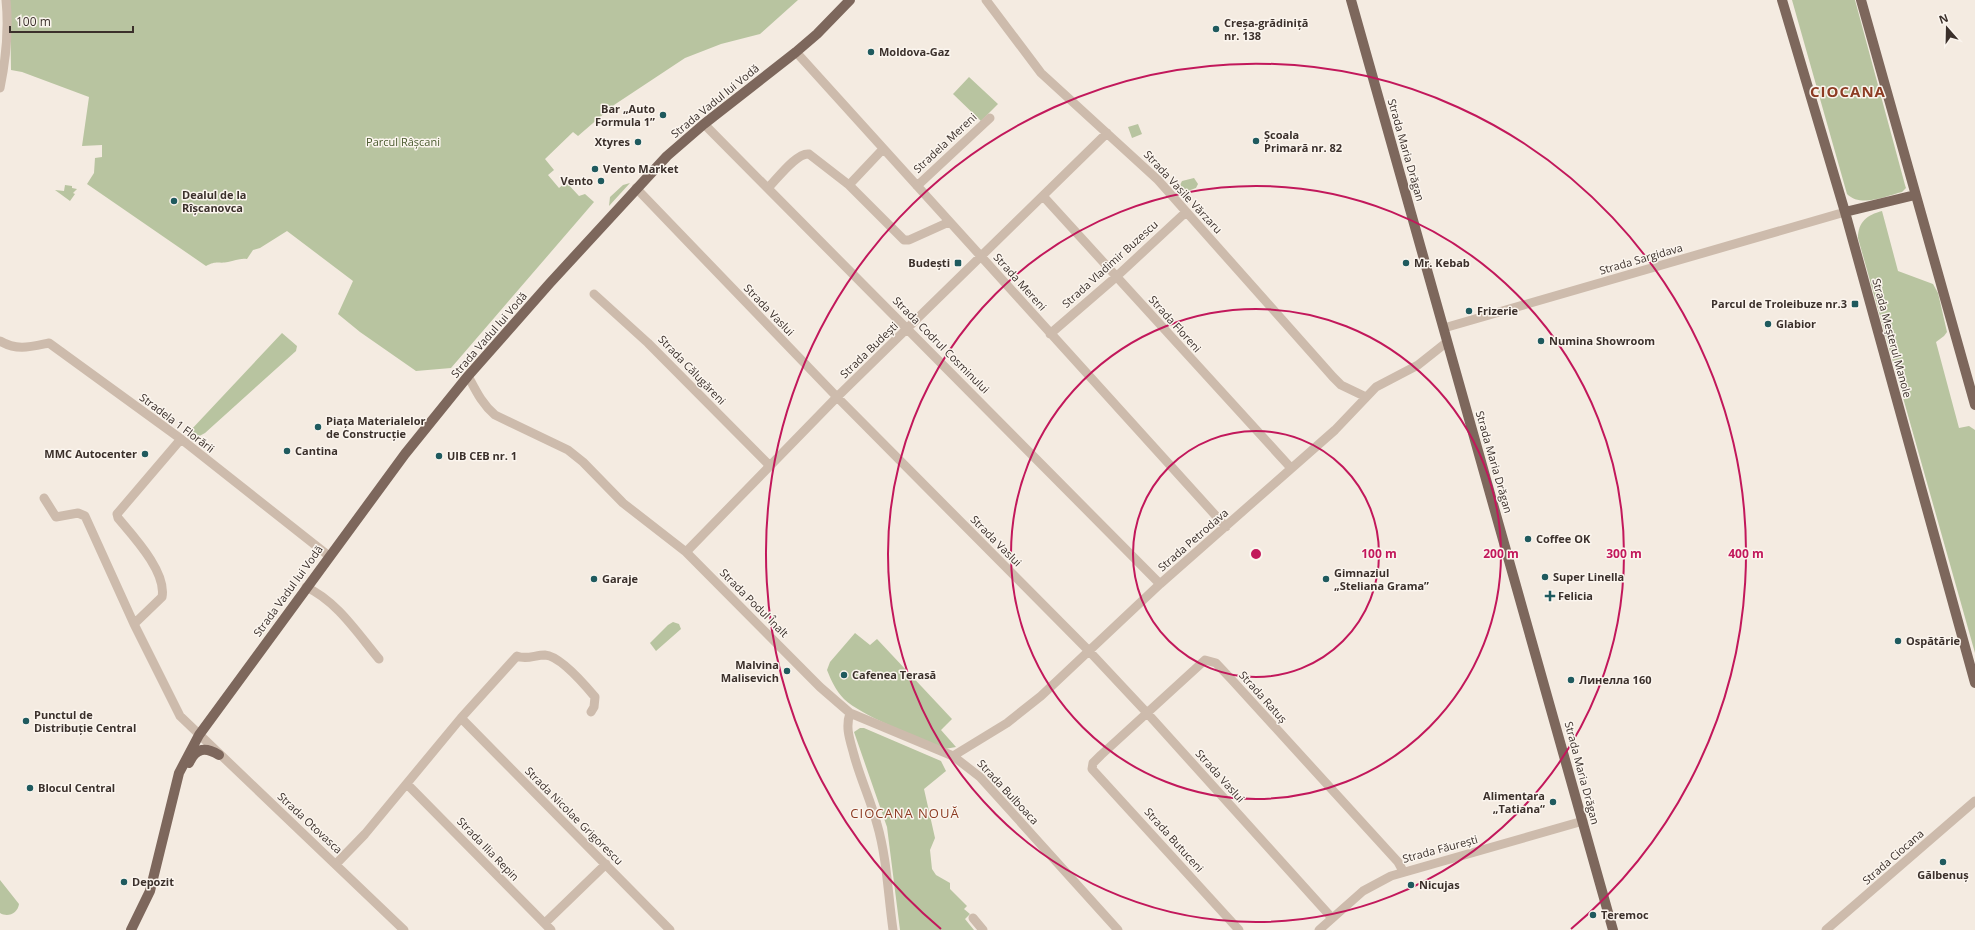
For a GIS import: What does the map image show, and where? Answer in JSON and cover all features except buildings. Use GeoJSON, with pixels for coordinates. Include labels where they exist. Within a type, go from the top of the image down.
{"type":"FeatureCollection","features":[{"type":"Feature","properties":{"kind":"main road","name":"Strada Vadul lui Vodă"},"geometry":{"type":"LineString","coordinates":[[130,930],[150,891],[179,773],[199,735],[404,454],[468,376],[666,156],[818,34],[850,0]]}},
{"type":"Feature","properties":{"kind":"main road","name":"Strada Maria Drăgan"},"geometry":{"type":"LineString","coordinates":[[1351,0],[1613,930]]}},
{"type":"Feature","properties":{"kind":"main road","name":"Strada Meșterul Manole"},"geometry":{"type":"LineString","coordinates":[[1782,0],[1845,212],[1975,683]]}},
{"type":"Feature","properties":{"kind":"main road"},"geometry":{"type":"LineString","coordinates":[[1861,0],[1975,405]]}},
{"type":"Feature","properties":{"kind":"main road"},"geometry":{"type":"LineString","coordinates":[[1845,212],[1915,195]]}},
{"type":"Feature","properties":{"kind":"main road"},"geometry":{"type":"LineString","coordinates":[[161,847],[193,756],[199,751],[207,749],[220,755]]}},
{"type":"Feature","properties":{"kind":"street"},"geometry":{"type":"LineString","coordinates":[[0,88],[8,20],[6,0]]}},
{"type":"Feature","properties":{"kind":"street","name":"Strada Vasile Vărzaru"},"geometry":{"type":"LineString","coordinates":[[986,0],[1041,73],[1153,175],[1332,377],[1341,385],[1366,397]]}},
{"type":"Feature","properties":{"kind":"street","name":"Strada Mereni"},"geometry":{"type":"LineString","coordinates":[[796,52],[1226,527]]}},
{"type":"Feature","properties":{"kind":"street","name":"Stradela Mereni"},"geometry":{"type":"LineString","coordinates":[[917,186],[990,118]]}},
{"type":"Feature","properties":{"kind":"street","name":"Strada Codrul Cosminului"},"geometry":{"type":"LineString","coordinates":[[704,124],[1160,584]]}},
{"type":"Feature","properties":{"kind":"street","name":"Strada Budești"},"geometry":{"type":"LineString","coordinates":[[686,552],[838,397],[1107,133]]}},
{"type":"Feature","properties":{"kind":"street"},"geometry":{"type":"LineString","coordinates":[[850,185],[883,149]]}},
{"type":"Feature","properties":{"kind":"street"},"geometry":{"type":"LineString","coordinates":[[768,188],[798,156],[806,153],[850,185],[904,240],[909,240],[949,222]]}},
{"type":"Feature","properties":{"kind":"street","name":"Strada Vaslui"},"geometry":{"type":"LineString","coordinates":[[636,188],[838,397],[1089,651],[1148,714],[1332,918]]}},
{"type":"Feature","properties":{"kind":"street","name":"Strada Floreni"},"geometry":{"type":"LineString","coordinates":[[1043,196],[1291,468]]}},
{"type":"Feature","properties":{"kind":"street","name":"Strada Vladimir Buzescu"},"geometry":{"type":"LineString","coordinates":[[1050,334],[1186,212]]}},
{"type":"Feature","properties":{"kind":"street","name":"Strada Sargidava"},"geometry":{"type":"LineString","coordinates":[[1444,328],[1845,212]]}},
{"type":"Feature","properties":{"kind":"street","name":"Strada Călugăreni"},"geometry":{"type":"LineString","coordinates":[[594,294],[648,343],[770,466]]}},
{"type":"Feature","properties":{"kind":"street","name":"Stradela 1 Florării"},"geometry":{"type":"LineString","coordinates":[[0,341],[10,347],[29,347],[49,343],[180,439],[329,556]]}},
{"type":"Feature","properties":{"kind":"street","name":"Strada Petrodava"},"geometry":{"type":"LineString","coordinates":[[953,756],[1024,711],[1160,584],[1335,430],[1376,387],[1418,365],[1448,342]]}},
{"type":"Feature","properties":{"kind":"street","name":"Strada Podul Înalt"},"geometry":{"type":"LineString","coordinates":[[468,376],[482,402],[495,414],[568,450],[597,474],[623,503],[686,552],[820,687],[850,713]]}},
{"type":"Feature","properties":{"kind":"street"},"geometry":{"type":"LineString","coordinates":[[134,624],[162,597],[163,585],[160,576],[149,559],[118,518],[117,514],[180,439]]}},
{"type":"Feature","properties":{"kind":"street"},"geometry":{"type":"LineString","coordinates":[[44,498],[52,513],[56,517],[78,513],[84,516],[134,624],[180,716],[199,735]]}},
{"type":"Feature","properties":{"kind":"street"},"geometry":{"type":"LineString","coordinates":[[306,587],[320,594],[334,606],[379,659]]}},
{"type":"Feature","properties":{"kind":"street"},"geometry":{"type":"LineString","coordinates":[[336,864],[407,784],[461,718],[517,656],[522,659],[549,656],[561,662],[594,697],[594,707],[591,712]]}},
{"type":"Feature","properties":{"kind":"street","name":"Strada Ratuș"},"geometry":{"type":"LineString","coordinates":[[1092,766],[1101,755],[1148,714],[1202,661],[1213,661],[1398,862],[1404,872]]}},
{"type":"Feature","properties":{"kind":"street"},"geometry":{"type":"LineString","coordinates":[[850,713],[847,725],[848,732],[856,764],[877,824],[884,860],[893,930]]}},
{"type":"Feature","properties":{"kind":"street","name":"Strada Bulboaca"},"geometry":{"type":"LineString","coordinates":[[850,713],[953,756],[980,777],[1118,930]]}},
{"type":"Feature","properties":{"kind":"street","name":"Strada Nicolae Grigorescu"},"geometry":{"type":"LineString","coordinates":[[461,718],[670,930]]}},
{"type":"Feature","properties":{"kind":"street","name":"Strada Otovasca"},"geometry":{"type":"LineString","coordinates":[[199,735],[404,930]]}},
{"type":"Feature","properties":{"kind":"street","name":"Strada Butuceni"},"geometry":{"type":"LineString","coordinates":[[1092,766],[1094,773],[1239,930]]}},
{"type":"Feature","properties":{"kind":"street","name":"Strada Ilia Repin"},"geometry":{"type":"LineString","coordinates":[[407,784],[548,927]]}},
{"type":"Feature","properties":{"kind":"street","name":"Strada Ciocana"},"geometry":{"type":"LineString","coordinates":[[1826,930],[1975,802]]}},
{"type":"Feature","properties":{"kind":"street","name":"Strada Făurești"},"geometry":{"type":"LineString","coordinates":[[1319,930],[1376,883],[1404,872],[1466,856],[1583,821]]}},
{"type":"Feature","properties":{"kind":"street"},"geometry":{"type":"LineString","coordinates":[[548,927],[606,864]]}},
{"type":"Feature","properties":{"kind":"street"},"geometry":{"type":"LineString","coordinates":[[973,918],[983,930]]}},
{"type":"Feature","properties":{"kind":"green space","name":"Parcul Râșcani"},"geometry":{"type":"Polygon","coordinates":[[[10,0],[798,0],[760,34],[721,44],[685,58],[614,105],[578,136],[573,132],[545,159],[554,170],[548,175],[559,188],[566,182],[579,196],[585,194],[594,202],[451,368],[416,371],[360,332],[338,314],[353,281],[287,231],[260,248],[253,250],[247,259],[215,263],[206,266],[87,184],[94,173],[95,158],[102,157],[102,145],[82,146],[89,97],[22,72],[11,70],[10,0]]]}},
{"type":"Feature","properties":{"kind":"green space"},"geometry":{"type":"Polygon","coordinates":[[[1792,0],[1855,0],[1906,188],[1902,192],[1866,201],[1853,198],[1847,194],[1792,0]]]}},
{"type":"Feature","properties":{"kind":"green space"},"geometry":{"type":"Polygon","coordinates":[[[969,77],[998,104],[981,121],[953,94],[969,77]]]}},
{"type":"Feature","properties":{"kind":"green space"},"geometry":{"type":"Polygon","coordinates":[[[1138,124],[1142,134],[1132,138],[1128,127],[1138,124]]]}},
{"type":"Feature","properties":{"kind":"green space"},"geometry":{"type":"Polygon","coordinates":[[[1194,178],[1198,184],[1196,188],[1182,192],[1180,185],[1182,181],[1194,178]]]}},
{"type":"Feature","properties":{"kind":"green space"},"geometry":{"type":"Polygon","coordinates":[[[630,183],[609,206],[610,197],[623,185],[630,183]]]}},
{"type":"Feature","properties":{"kind":"green space"},"geometry":{"type":"Polygon","coordinates":[[[65,185],[72,186],[72,188],[77,189],[73,193],[75,194],[70,201],[55,190],[64,191],[65,185]]]}},
{"type":"Feature","properties":{"kind":"green space"},"geometry":{"type":"Polygon","coordinates":[[[1882,211],[1898,271],[1933,284],[1938,293],[1947,332],[1936,342],[1959,428],[1969,426],[1975,430],[1975,653],[1858,238],[1858,232],[1864,220],[1882,211]]]}},
{"type":"Feature","properties":{"kind":"green space"},"geometry":{"type":"Polygon","coordinates":[[[282,333],[297,346],[296,351],[205,433],[192,440],[188,437],[190,431],[282,333]]]}},
{"type":"Feature","properties":{"kind":"green space"},"geometry":{"type":"Polygon","coordinates":[[[673,622],[679,624],[681,629],[656,651],[650,643],[673,622]]]}},
{"type":"Feature","properties":{"kind":"green space"},"geometry":{"type":"Polygon","coordinates":[[[855,633],[870,645],[877,639],[952,719],[941,730],[956,747],[945,749],[887,724],[862,712],[841,696],[827,670],[830,662],[855,633]]]}},
{"type":"Feature","properties":{"kind":"green space"},"geometry":{"type":"Polygon","coordinates":[[[860,728],[864,728],[941,761],[946,771],[924,789],[935,838],[930,850],[932,869],[936,875],[950,883],[950,889],[967,906],[964,909],[970,914],[965,919],[974,930],[900,930],[887,827],[854,732],[860,728]]]}},
{"type":"Feature","properties":{"kind":"green space"},"geometry":{"type":"Polygon","coordinates":[[[0,880],[19,904],[17,910],[9,915],[0,913],[0,880]]]}},
{"type":"Feature","properties":{"kind":"place","name":"Creșa-grădiniță nr. 138"},"geometry":{"type":"Point","coordinates":[1216,29]}},
{"type":"Feature","properties":{"kind":"place","name":"Moldova-Gaz"},"geometry":{"type":"Point","coordinates":[871,52]}},
{"type":"Feature","properties":{"kind":"place","name":"Bar „Auto Formula 1”"},"geometry":{"type":"Point","coordinates":[663,115]}},
{"type":"Feature","properties":{"kind":"place","name":"Școala Primară nr. 82"},"geometry":{"type":"Point","coordinates":[1256,141]}},
{"type":"Feature","properties":{"kind":"place","name":"Xtyres"},"geometry":{"type":"Point","coordinates":[638,142]}},
{"type":"Feature","properties":{"kind":"place","name":"Vento Market"},"geometry":{"type":"Point","coordinates":[595,169]}},
{"type":"Feature","properties":{"kind":"place","name":"Vento"},"geometry":{"type":"Point","coordinates":[601,181]}},
{"type":"Feature","properties":{"kind":"place","name":"Dealul de la Rîșcanovca"},"geometry":{"type":"Point","coordinates":[174,201]}},
{"type":"Feature","properties":{"kind":"place","name":"Budești"},"geometry":{"type":"Point","coordinates":[958,263]}},
{"type":"Feature","properties":{"kind":"place","name":"Mr. Kebab"},"geometry":{"type":"Point","coordinates":[1406,263]}},
{"type":"Feature","properties":{"kind":"place","name":"Parcul de Troleibuze nr.3"},"geometry":{"type":"Point","coordinates":[1855,304]}},
{"type":"Feature","properties":{"kind":"place","name":"Frizerie"},"geometry":{"type":"Point","coordinates":[1469,311]}},
{"type":"Feature","properties":{"kind":"place","name":"Glabior"},"geometry":{"type":"Point","coordinates":[1768,324]}},
{"type":"Feature","properties":{"kind":"place","name":"Numina Showroom"},"geometry":{"type":"Point","coordinates":[1541,341]}},
{"type":"Feature","properties":{"kind":"place","name":"Piața Materialelor de Construcție"},"geometry":{"type":"Point","coordinates":[318,427]}},
{"type":"Feature","properties":{"kind":"place","name":"Cantina"},"geometry":{"type":"Point","coordinates":[287,451]}},
{"type":"Feature","properties":{"kind":"place","name":"MMC Autocenter"},"geometry":{"type":"Point","coordinates":[145,454]}},
{"type":"Feature","properties":{"kind":"place","name":"UIB CEB nr. 1"},"geometry":{"type":"Point","coordinates":[439,456]}},
{"type":"Feature","properties":{"kind":"place","name":"Coffee OK"},"geometry":{"type":"Point","coordinates":[1528,539]}},
{"type":"Feature","properties":{"kind":"place","name":"Super Linella"},"geometry":{"type":"Point","coordinates":[1545,577]}},
{"type":"Feature","properties":{"kind":"place","name":"Garaje"},"geometry":{"type":"Point","coordinates":[594,579]}},
{"type":"Feature","properties":{"kind":"place","name":"Gimnaziul „Steliana Grama”"},"geometry":{"type":"Point","coordinates":[1326,579]}},
{"type":"Feature","properties":{"kind":"place","name":"Felicia"},"geometry":{"type":"Point","coordinates":[1550,596]}},
{"type":"Feature","properties":{"kind":"place","name":"Ospătărie"},"geometry":{"type":"Point","coordinates":[1898,641]}},
{"type":"Feature","properties":{"kind":"place","name":"Malvina Malisevich"},"geometry":{"type":"Point","coordinates":[787,671]}},
{"type":"Feature","properties":{"kind":"place","name":"Cafenea Terasă"},"geometry":{"type":"Point","coordinates":[844,675]}},
{"type":"Feature","properties":{"kind":"place","name":"Линелла 160"},"geometry":{"type":"Point","coordinates":[1571,680]}},
{"type":"Feature","properties":{"kind":"place","name":"Punctul de Distribuție Central"},"geometry":{"type":"Point","coordinates":[26,721]}},
{"type":"Feature","properties":{"kind":"place","name":"Blocul Central"},"geometry":{"type":"Point","coordinates":[30,788]}},
{"type":"Feature","properties":{"kind":"place","name":"Alimentara „Tatiana“"},"geometry":{"type":"Point","coordinates":[1553,802]}},
{"type":"Feature","properties":{"kind":"place","name":"Gălbenuș"},"geometry":{"type":"Point","coordinates":[1943,862]}},
{"type":"Feature","properties":{"kind":"place","name":"Depozit"},"geometry":{"type":"Point","coordinates":[124,882]}},
{"type":"Feature","properties":{"kind":"place","name":"Nicujas"},"geometry":{"type":"Point","coordinates":[1411,885]}},
{"type":"Feature","properties":{"kind":"place","name":"Teremoc"},"geometry":{"type":"Point","coordinates":[1593,915]}},
{"type":"Feature","properties":{"kind":"district","name":"CIOCANA"},"geometry":{"type":"Point","coordinates":[1848,92]}},
{"type":"Feature","properties":{"kind":"district","name":"CIOCANA NOUĂ"},"geometry":{"type":"Point","coordinates":[905,813]}}]}
